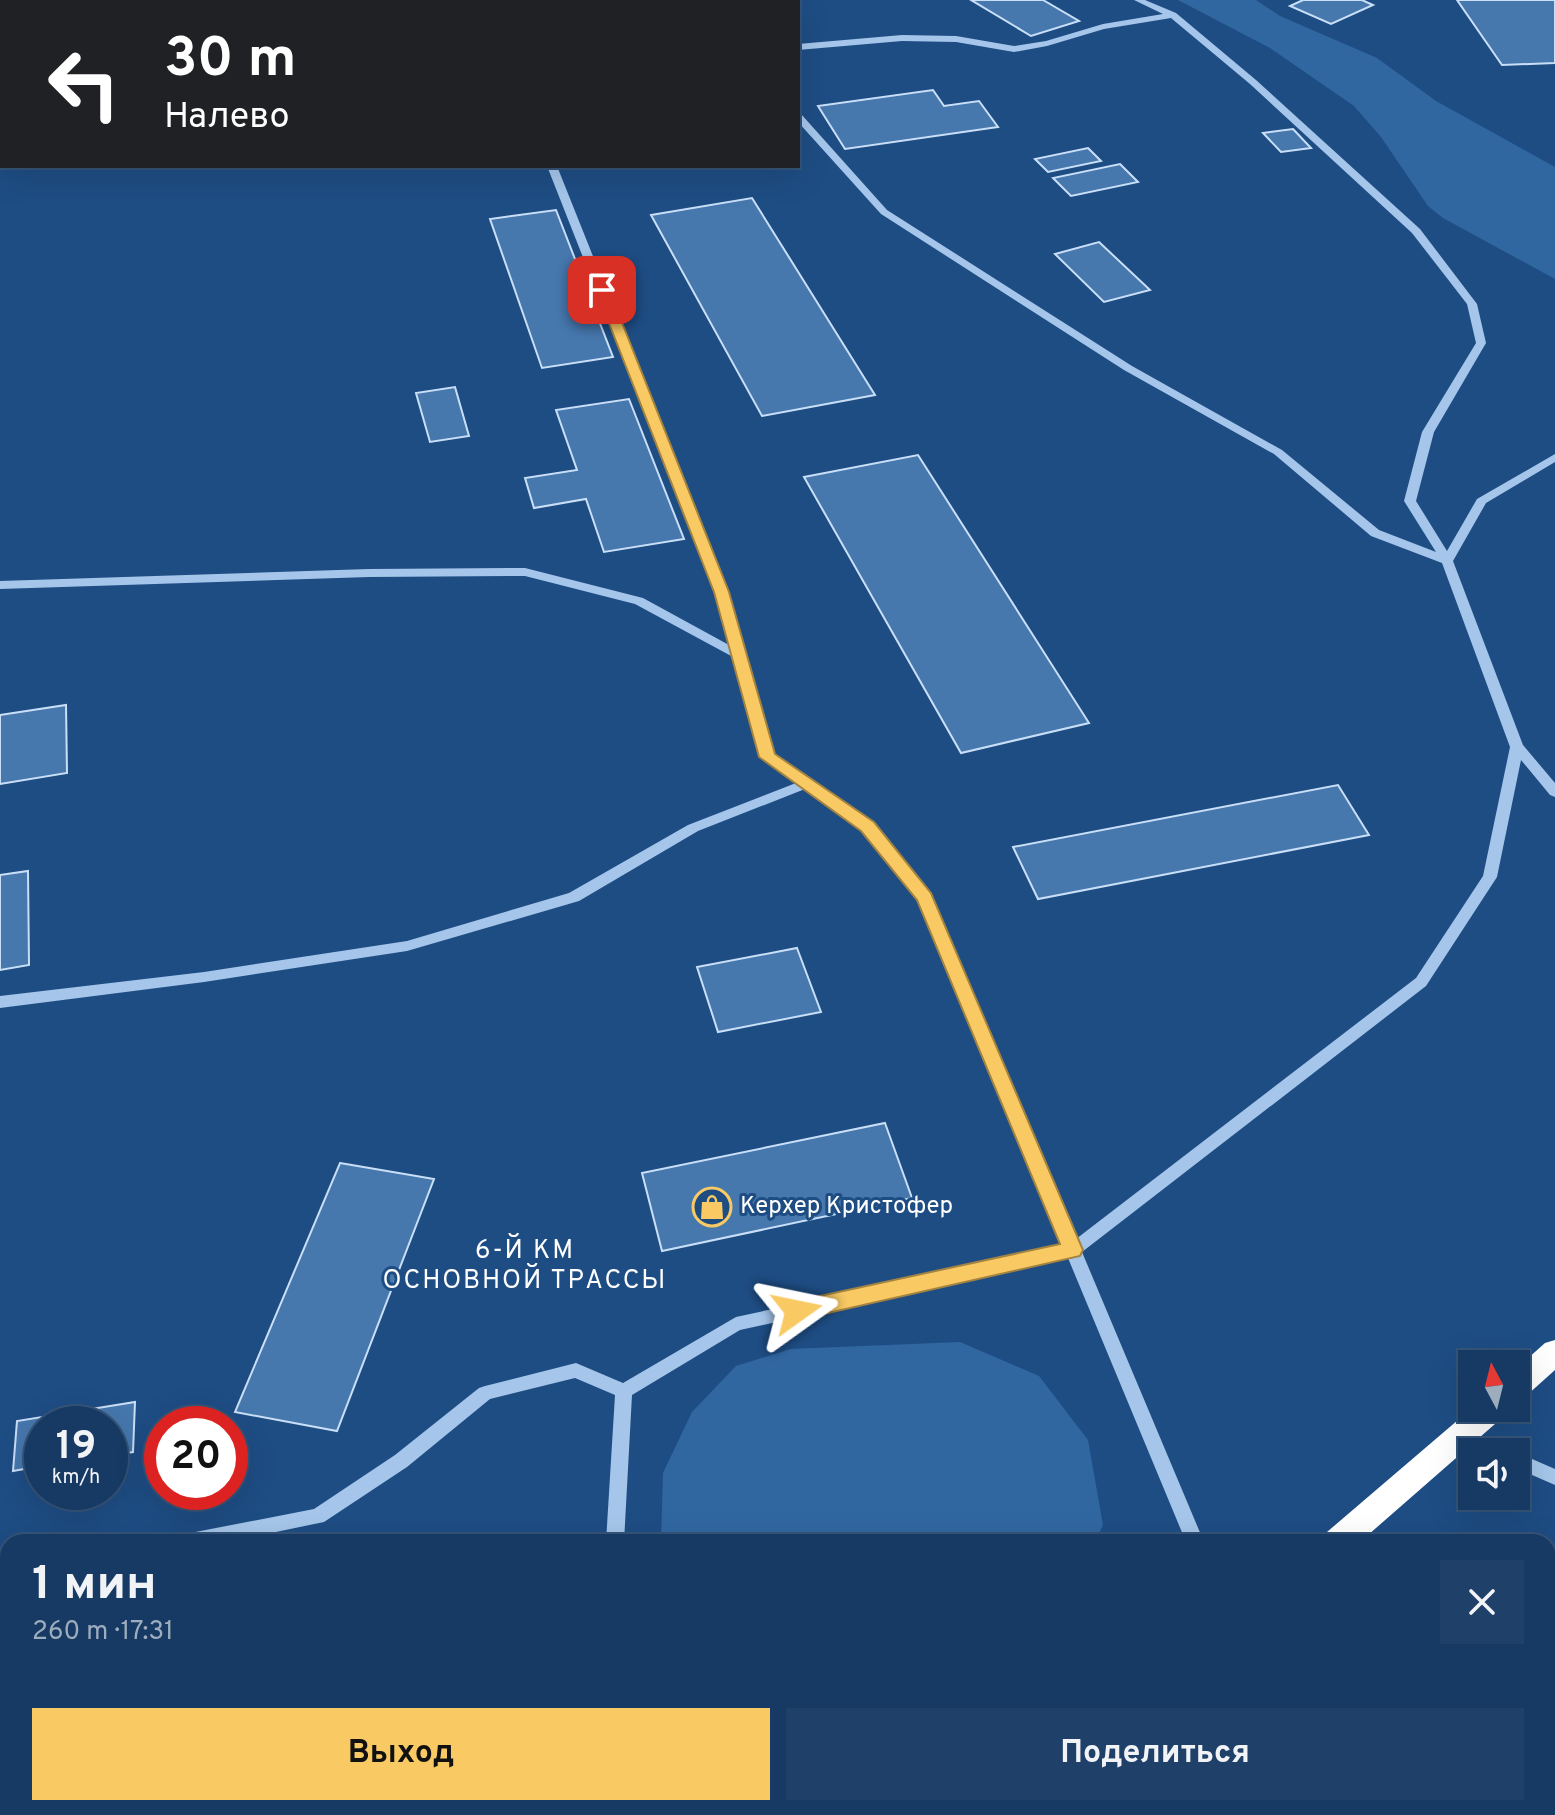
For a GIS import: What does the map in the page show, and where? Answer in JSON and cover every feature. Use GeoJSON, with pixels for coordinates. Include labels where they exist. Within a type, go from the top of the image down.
{"type":"FeatureCollection","features":[{"type":"Feature","properties":{"kind":"highway"},"geometry":{"type":"LineString","coordinates":[[1530,1374],[1555,1352]]}},
{"type":"Feature","properties":{"kind":"highway"},"geometry":{"type":"LineString","coordinates":[[1347,1534],[1478,1422]]}},
{"type":"Feature","properties":{"kind":"street"},"geometry":{"type":"LineString","coordinates":[[1138,0],[1173,15],[1277,103],[1416,231],[1472,304],[1481,343],[1428,432],[1410,501],[1447,561],[1517,747],[1555,792]]}},
{"type":"Feature","properties":{"kind":"street"},"geometry":{"type":"LineString","coordinates":[[800,47],[956,39],[1014,49],[1103,27],[1173,15]]}},
{"type":"Feature","properties":{"kind":"street"},"geometry":{"type":"LineString","coordinates":[[800,118],[884,212],[1128,368],[1278,452],[1375,533],[1447,561]]}},
{"type":"Feature","properties":{"kind":"street"},"geometry":{"type":"LineString","coordinates":[[553,168],[721,592],[767,757],[868,826],[925,898],[1192,1534]]}},
{"type":"Feature","properties":{"kind":"street"},"geometry":{"type":"LineString","coordinates":[[1447,561],[1481,501],[1555,457]]}},
{"type":"Feature","properties":{"kind":"street"},"geometry":{"type":"LineString","coordinates":[[0,585],[369,573],[525,572],[639,601],[739,655]]}},
{"type":"Feature","properties":{"kind":"street"},"geometry":{"type":"LineString","coordinates":[[624,1391],[736,1324],[1073,1250],[1421,982],[1490,877],[1517,747]]}},
{"type":"Feature","properties":{"kind":"street"},"geometry":{"type":"LineString","coordinates":[[0,1002],[204,977],[407,946],[574,897],[693,828],[806,784]]}},
{"type":"Feature","properties":{"kind":"street"},"geometry":{"type":"LineString","coordinates":[[226,1534],[318,1516],[401,1461],[485,1393],[576,1370],[624,1391]]}},
{"type":"Feature","properties":{"kind":"street"},"geometry":{"type":"LineString","coordinates":[[615,1534],[624,1391]]}},
{"type":"Feature","properties":{"kind":"street"},"geometry":{"type":"LineString","coordinates":[[1462,1436],[1466,1438]]}},
{"type":"Feature","properties":{"kind":"street"},"geometry":{"type":"LineString","coordinates":[[1530,1466],[1555,1477]]}},
{"type":"Feature","properties":{"kind":"shaded area"},"geometry":{"type":"Polygon","coordinates":[[[1178,0],[1256,0],[1280,16],[1377,58],[1436,101],[1555,167],[1555,279],[1443,218],[1428,206],[1381,137],[1354,106],[1270,48],[1178,0]]]}},
{"type":"Feature","properties":{"kind":"shaded area"},"geometry":{"type":"Polygon","coordinates":[[[960,1342],[1039,1376],[1088,1440],[1103,1525],[1099,1534],[661,1534],[663,1473],[692,1412],[736,1366],[791,1349],[960,1342]]]}},
{"type":"Feature","properties":{"kind":"building"},"geometry":{"type":"Polygon","coordinates":[[[971,0],[1043,0],[1079,21],[1031,36],[971,0]]]}},
{"type":"Feature","properties":{"kind":"building"},"geometry":{"type":"Polygon","coordinates":[[[1303,0],[1362,0],[1373,5],[1331,24],[1290,6],[1303,0]]]}},
{"type":"Feature","properties":{"kind":"building"},"geometry":{"type":"Polygon","coordinates":[[[1457,0],[1555,0],[1555,63],[1502,65],[1457,0]]]}},
{"type":"Feature","properties":{"kind":"building"},"geometry":{"type":"Polygon","coordinates":[[[933,90],[944,106],[979,101],[998,127],[845,149],[818,106],[933,90]]]}},
{"type":"Feature","properties":{"kind":"building"},"geometry":{"type":"Polygon","coordinates":[[[1293,129],[1311,148],[1281,152],[1263,133],[1293,129]]]}},
{"type":"Feature","properties":{"kind":"building"},"geometry":{"type":"Polygon","coordinates":[[[1088,148],[1101,161],[1048,172],[1035,159],[1088,148]]]}},
{"type":"Feature","properties":{"kind":"building"},"geometry":{"type":"Polygon","coordinates":[[[1120,164],[1138,182],[1071,196],[1053,178],[1120,164]]]}},
{"type":"Feature","properties":{"kind":"building"},"geometry":{"type":"Polygon","coordinates":[[[752,198],[875,395],[762,416],[651,215],[752,198]]]}},
{"type":"Feature","properties":{"kind":"building"},"geometry":{"type":"Polygon","coordinates":[[[556,210],[613,357],[542,368],[490,219],[556,210]]]}},
{"type":"Feature","properties":{"kind":"building"},"geometry":{"type":"Polygon","coordinates":[[[1099,242],[1150,290],[1104,302],[1055,254],[1099,242]]]}},
{"type":"Feature","properties":{"kind":"building"},"geometry":{"type":"Polygon","coordinates":[[[455,387],[469,436],[430,442],[416,393],[455,387]]]}},
{"type":"Feature","properties":{"kind":"building"},"geometry":{"type":"Polygon","coordinates":[[[629,399],[684,539],[604,552],[586,499],[534,508],[525,478],[577,470],[556,410],[629,399]]]}},
{"type":"Feature","properties":{"kind":"building"},"geometry":{"type":"Polygon","coordinates":[[[918,455],[1089,723],[961,753],[804,477],[918,455]]]}},
{"type":"Feature","properties":{"kind":"building"},"geometry":{"type":"Polygon","coordinates":[[[66,705],[67,773],[0,784],[0,715],[66,705]]]}},
{"type":"Feature","properties":{"kind":"building"},"geometry":{"type":"Polygon","coordinates":[[[1338,785],[1369,835],[1038,899],[1013,847],[1338,785]]]}},
{"type":"Feature","properties":{"kind":"building"},"geometry":{"type":"Polygon","coordinates":[[[28,871],[29,965],[0,970],[0,875],[28,871]]]}},
{"type":"Feature","properties":{"kind":"building"},"geometry":{"type":"Polygon","coordinates":[[[797,948],[821,1012],[718,1032],[697,967],[797,948]]]}},
{"type":"Feature","properties":{"kind":"building"},"geometry":{"type":"Polygon","coordinates":[[[885,1123],[912,1198],[662,1251],[642,1173],[885,1123]]]}},
{"type":"Feature","properties":{"kind":"building"},"geometry":{"type":"Polygon","coordinates":[[[340,1163],[434,1179],[337,1431],[248,1414],[248,1406],[238,1406],[340,1163]]]}},
{"type":"Feature","properties":{"kind":"building"},"geometry":{"type":"Polygon","coordinates":[[[135,1402],[133,1452],[128,1453],[128,1406],[110,1406],[135,1402]]]}},
{"type":"Feature","properties":{"kind":"building"},"geometry":{"type":"Polygon","coordinates":[[[24,1420],[24,1469],[13,1471],[17,1421],[24,1420]]]}},
{"type":"Feature","properties":{"kind":"place","name":"Керхер Кристофер"},"geometry":{"type":"Point","coordinates":[712,1207]}},
{"type":"Feature","properties":{"kind":"district","name":"6-Й КМ ОСНОВНОЙ ТРАССЫ"},"geometry":{"type":"Point","coordinates":[525,1266]}},
{"type":"Feature","properties":{"kind":"route"},"geometry":{"type":"LineString","coordinates":[[602,290],[721,592],[767,757],[868,826],[925,898],[1073,1250],[797,1311]]}}]}
